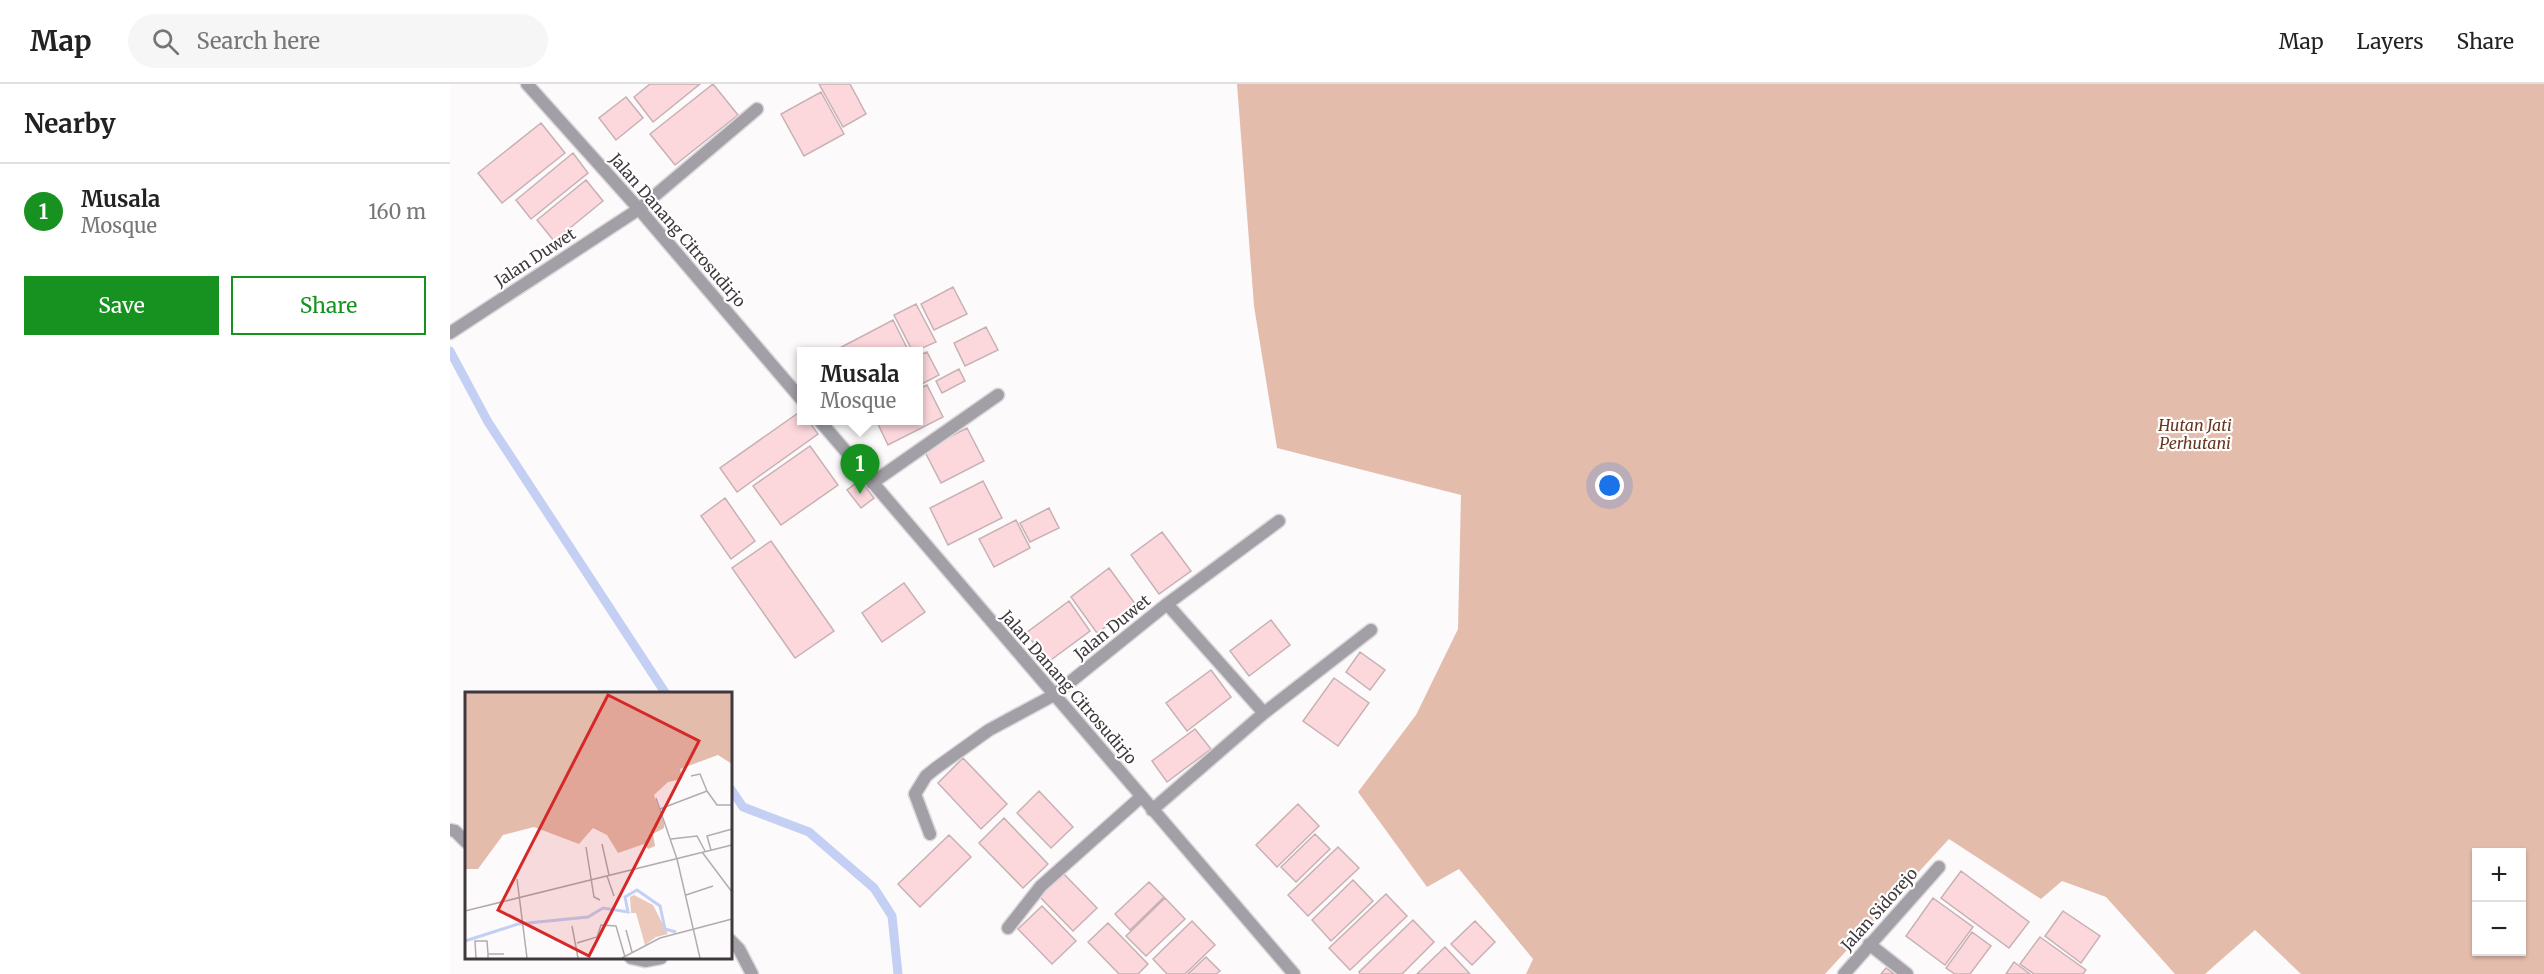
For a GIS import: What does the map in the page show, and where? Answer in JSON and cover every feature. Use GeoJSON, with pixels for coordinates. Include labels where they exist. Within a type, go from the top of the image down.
{"type":"FeatureCollection","features":[{"type":"Feature","properties":{"kind":"street","name":"Jalan Danang Citrosudirjo"},"geometry":{"type":"LineString","coordinates":[[527,84],[639,209],[797,395]]}},
{"type":"Feature","properties":{"kind":"street","name":"Jalan Duwet"},"geometry":{"type":"LineString","coordinates":[[452,332],[639,209],[757,109]]}},
{"type":"Feature","properties":{"kind":"street"},"geometry":{"type":"LineString","coordinates":[[872,483],[998,394]]}},
{"type":"Feature","properties":{"kind":"street","name":"Jalan Danang Citrosudirjo"},"geometry":{"type":"LineString","coordinates":[[823,425],[1294,974]]}},
{"type":"Feature","properties":{"kind":"street","name":"Jalan Duwet"},"geometry":{"type":"LineString","coordinates":[[930,834],[915,794],[926,776],[988,730],[1054,695],[1167,604],[1279,521]]}},
{"type":"Feature","properties":{"kind":"street"},"geometry":{"type":"LineString","coordinates":[[1167,604],[1264,713]]}},
{"type":"Feature","properties":{"kind":"street"},"geometry":{"type":"LineString","coordinates":[[1152,810],[1264,713],[1371,630]]}},
{"type":"Feature","properties":{"kind":"street"},"geometry":{"type":"LineString","coordinates":[[1008,928],[1041,886],[1141,796]]}},
{"type":"Feature","properties":{"kind":"street"},"geometry":{"type":"LineString","coordinates":[[450,830],[455,831],[465,841]]}},
{"type":"Feature","properties":{"kind":"street","name":"Jalan Sidorejo"},"geometry":{"type":"LineString","coordinates":[[1844,974],[1939,867]]}},
{"type":"Feature","properties":{"kind":"street"},"geometry":{"type":"LineString","coordinates":[[732,942],[739,949],[752,974]]}},
{"type":"Feature","properties":{"kind":"street"},"geometry":{"type":"LineString","coordinates":[[1869,944],[1907,974]]}},
{"type":"Feature","properties":{"kind":"street"},"geometry":{"type":"LineString","coordinates":[[638,959],[645,961],[653,959]]}},
{"type":"Feature","properties":{"kind":"green space","name":"Hutan Jati Perhutani"},"geometry":{"type":"Polygon","coordinates":[[[1237,84],[2544,84],[2544,974],[2301,974],[2255,930],[2205,974],[2175,974],[2106,897],[2062,881],[2041,899],[1949,839],[1825,974],[1526,974],[1533,959],[1459,869],[1427,887],[1358,792],[1416,715],[1458,629],[1461,495],[1277,448],[1254,306],[1237,84]]]}},
{"type":"Feature","properties":{"kind":"building"},"geometry":{"type":"Polygon","coordinates":[[[650,84],[700,84],[653,122],[634,97],[650,84]]]}},
{"type":"Feature","properties":{"kind":"building"},"geometry":{"type":"Polygon","coordinates":[[[713,84],[738,115],[675,165],[650,134],[713,84]]]}},
{"type":"Feature","properties":{"kind":"building"},"geometry":{"type":"Polygon","coordinates":[[[819,84],[850,84],[866,114],[843,127],[819,84]]]}},
{"type":"Feature","properties":{"kind":"building"},"geometry":{"type":"Polygon","coordinates":[[[821,92],[844,134],[804,156],[781,114],[821,92]]]}},
{"type":"Feature","properties":{"kind":"building"},"geometry":{"type":"Polygon","coordinates":[[[626,97],[643,118],[616,140],[599,118],[626,97]]]}},
{"type":"Feature","properties":{"kind":"building"},"geometry":{"type":"Polygon","coordinates":[[[541,123],[565,153],[502,203],[478,173],[541,123]]]}},
{"type":"Feature","properties":{"kind":"building"},"geometry":{"type":"Polygon","coordinates":[[[573,153],[588,173],[531,219],[516,200],[573,153]]]}},
{"type":"Feature","properties":{"kind":"building"},"geometry":{"type":"Polygon","coordinates":[[[586,180],[603,201],[554,241],[537,220],[586,180]]]}},
{"type":"Feature","properties":{"kind":"building"},"geometry":{"type":"Polygon","coordinates":[[[953,287],[967,314],[934,330],[921,304],[953,287]]]}},
{"type":"Feature","properties":{"kind":"building"},"geometry":{"type":"Polygon","coordinates":[[[916,304],[936,342],[923,348],[910,347],[894,315],[916,304]]]}},
{"type":"Feature","properties":{"kind":"building"},"geometry":{"type":"Polygon","coordinates":[[[893,320],[906,347],[842,347],[893,320]]]}},
{"type":"Feature","properties":{"kind":"building"},"geometry":{"type":"Polygon","coordinates":[[[986,327],[998,350],[965,366],[954,343],[986,327]]]}},
{"type":"Feature","properties":{"kind":"building"},"geometry":{"type":"Polygon","coordinates":[[[927,352],[939,375],[923,383],[923,354],[927,352]]]}},
{"type":"Feature","properties":{"kind":"building"},"geometry":{"type":"Polygon","coordinates":[[[959,369],[965,381],[942,393],[936,381],[959,369]]]}},
{"type":"Feature","properties":{"kind":"building"},"geometry":{"type":"Polygon","coordinates":[[[927,385],[943,417],[888,445],[878,425],[923,425],[923,387],[927,385]]]}},
{"type":"Feature","properties":{"kind":"building"},"geometry":{"type":"Polygon","coordinates":[[[797,414],[797,425],[812,425],[818,434],[737,492],[720,468],[797,414]]]}},
{"type":"Feature","properties":{"kind":"building"},"geometry":{"type":"Polygon","coordinates":[[[967,428],[984,461],[941,483],[924,450],[967,428]]]}},
{"type":"Feature","properties":{"kind":"building"},"geometry":{"type":"Polygon","coordinates":[[[810,446],[838,485],[781,525],[753,486],[810,446]]]}},
{"type":"Feature","properties":{"kind":"building"},"geometry":{"type":"Polygon","coordinates":[[[860,480],[874,498],[861,508],[847,490],[860,480]]]}},
{"type":"Feature","properties":{"kind":"building"},"geometry":{"type":"Polygon","coordinates":[[[983,481],[1002,518],[948,545],[930,508],[983,481]]]}},
{"type":"Feature","properties":{"kind":"building"},"geometry":{"type":"Polygon","coordinates":[[[725,498],[755,541],[731,559],[701,516],[725,498]]]}},
{"type":"Feature","properties":{"kind":"building"},"geometry":{"type":"Polygon","coordinates":[[[1049,508],[1059,528],[1030,542],[1020,523],[1049,508]]]}},
{"type":"Feature","properties":{"kind":"building"},"geometry":{"type":"Polygon","coordinates":[[[1016,520],[1030,548],[994,567],[979,539],[1016,520]]]}},
{"type":"Feature","properties":{"kind":"building"},"geometry":{"type":"Polygon","coordinates":[[[1162,532],[1191,571],[1159,594],[1131,555],[1162,532]]]}},
{"type":"Feature","properties":{"kind":"building"},"geometry":{"type":"Polygon","coordinates":[[[771,541],[834,631],[795,658],[732,568],[771,541]]]}},
{"type":"Feature","properties":{"kind":"building"},"geometry":{"type":"Polygon","coordinates":[[[1109,568],[1136,605],[1097,633],[1071,597],[1109,568]]]}},
{"type":"Feature","properties":{"kind":"building"},"geometry":{"type":"Polygon","coordinates":[[[904,583],[925,612],[882,642],[862,613],[904,583]]]}},
{"type":"Feature","properties":{"kind":"building"},"geometry":{"type":"Polygon","coordinates":[[[1069,601],[1090,631],[1048,662],[1026,633],[1069,601]]]}},
{"type":"Feature","properties":{"kind":"building"},"geometry":{"type":"Polygon","coordinates":[[[1271,620],[1290,645],[1249,676],[1230,651],[1271,620]]]}},
{"type":"Feature","properties":{"kind":"building"},"geometry":{"type":"Polygon","coordinates":[[[1360,652],[1385,670],[1370,690],[1346,672],[1360,652]]]}},
{"type":"Feature","properties":{"kind":"building"},"geometry":{"type":"Polygon","coordinates":[[[1211,670],[1231,697],[1187,731],[1166,703],[1211,670]]]}},
{"type":"Feature","properties":{"kind":"building"},"geometry":{"type":"Polygon","coordinates":[[[1334,678],[1369,703],[1338,746],[1303,721],[1334,678]]]}},
{"type":"Feature","properties":{"kind":"building"},"geometry":{"type":"Polygon","coordinates":[[[1195,729],[1211,749],[1167,782],[1152,761],[1195,729]]]}},
{"type":"Feature","properties":{"kind":"building"},"geometry":{"type":"Polygon","coordinates":[[[963,758],[1007,804],[981,829],[938,783],[963,758]]]}},
{"type":"Feature","properties":{"kind":"building"},"geometry":{"type":"Polygon","coordinates":[[[1039,791],[1073,827],[1051,848],[1017,813],[1039,791]]]}},
{"type":"Feature","properties":{"kind":"building"},"geometry":{"type":"Polygon","coordinates":[[[1298,804],[1319,826],[1277,867],[1256,845],[1298,804]]]}},
{"type":"Feature","properties":{"kind":"building"},"geometry":{"type":"Polygon","coordinates":[[[1004,818],[1048,864],[1023,888],[979,843],[1004,818]]]}},
{"type":"Feature","properties":{"kind":"building"},"geometry":{"type":"Polygon","coordinates":[[[1315,834],[1330,849],[1296,882],[1281,867],[1315,834]]]}},
{"type":"Feature","properties":{"kind":"building"},"geometry":{"type":"Polygon","coordinates":[[[949,835],[971,857],[920,907],[898,884],[949,835]]]}},
{"type":"Feature","properties":{"kind":"building"},"geometry":{"type":"Polygon","coordinates":[[[1338,847],[1359,868],[1308,916],[1288,895],[1338,847]]]}},
{"type":"Feature","properties":{"kind":"building"},"geometry":{"type":"Polygon","coordinates":[[[1061,871],[1097,908],[1073,931],[1038,895],[1061,871]]]}},
{"type":"Feature","properties":{"kind":"building"},"geometry":{"type":"Polygon","coordinates":[[[1961,871],[2029,922],[2009,948],[1941,898],[1961,871]]]}},
{"type":"Feature","properties":{"kind":"building"},"geometry":{"type":"Polygon","coordinates":[[[1353,880],[1373,901],[1331,941],[1312,920],[1353,880]]]}},
{"type":"Feature","properties":{"kind":"building"},"geometry":{"type":"Polygon","coordinates":[[[1149,882],[1164,897],[1130,930],[1115,914],[1149,882]]]}},
{"type":"Feature","properties":{"kind":"building"},"geometry":{"type":"Polygon","coordinates":[[[1386,894],[1407,916],[1350,970],[1329,948],[1386,894]]]}},
{"type":"Feature","properties":{"kind":"building"},"geometry":{"type":"Polygon","coordinates":[[[1165,898],[1185,919],[1146,956],[1126,936],[1165,898]]]}},
{"type":"Feature","properties":{"kind":"building"},"geometry":{"type":"Polygon","coordinates":[[[1933,898],[1973,927],[1945,965],[1906,936],[1933,898]]]}},
{"type":"Feature","properties":{"kind":"building"},"geometry":{"type":"Polygon","coordinates":[[[1042,906],[1076,941],[1052,964],[1018,929],[1042,906]]]}},
{"type":"Feature","properties":{"kind":"building"},"geometry":{"type":"Polygon","coordinates":[[[2063,911],[2100,936],[2081,963],[2045,936],[2063,911]]]}},
{"type":"Feature","properties":{"kind":"building"},"geometry":{"type":"Polygon","coordinates":[[[1413,920],[1434,942],[1402,974],[1360,974],[1359,972],[1413,920]]]}},
{"type":"Feature","properties":{"kind":"building"},"geometry":{"type":"Polygon","coordinates":[[[1192,921],[1215,945],[1185,974],[1167,974],[1153,959],[1192,921]]]}},
{"type":"Feature","properties":{"kind":"building"},"geometry":{"type":"Polygon","coordinates":[[[1475,921],[1495,942],[1472,965],[1451,944],[1475,921]]]}},
{"type":"Feature","properties":{"kind":"building"},"geometry":{"type":"Polygon","coordinates":[[[1108,923],[1148,964],[1138,974],[1119,974],[1088,942],[1108,923]]]}},
{"type":"Feature","properties":{"kind":"building"},"geometry":{"type":"Polygon","coordinates":[[[1972,932],[1991,946],[1970,974],[1955,974],[1946,968],[1972,932]]]}},
{"type":"Feature","properties":{"kind":"building"},"geometry":{"type":"Polygon","coordinates":[[[2040,937],[2086,970],[2083,974],[2034,974],[2020,964],[2040,937]]]}},
{"type":"Feature","properties":{"kind":"building"},"geometry":{"type":"Polygon","coordinates":[[[1445,947],[1470,974],[1417,974],[1445,947]]]}},
{"type":"Feature","properties":{"kind":"building"},"geometry":{"type":"Polygon","coordinates":[[[1206,957],[1220,971],[1216,974],[1188,974],[1206,957]]]}},
{"type":"Feature","properties":{"kind":"building"},"geometry":{"type":"Polygon","coordinates":[[[2014,962],[2030,974],[2006,974],[2014,962]]]}},
{"type":"Feature","properties":{"kind":"building"},"geometry":{"type":"Polygon","coordinates":[[[1886,968],[1894,974],[1881,974],[1886,968]]]}},
{"type":"Feature","properties":{"kind":"waterway"},"geometry":{"type":"LineString","coordinates":[[450,351],[488,422],[665,692]]}},
{"type":"Feature","properties":{"kind":"waterway"},"geometry":{"type":"LineString","coordinates":[[732,791],[743,807],[809,832],[874,888],[892,916],[898,974]]}},
{"type":"Feature","properties":{"kind":"place","name":"Musala"},"geometry":{"type":"Point","coordinates":[860,494]}}]}
